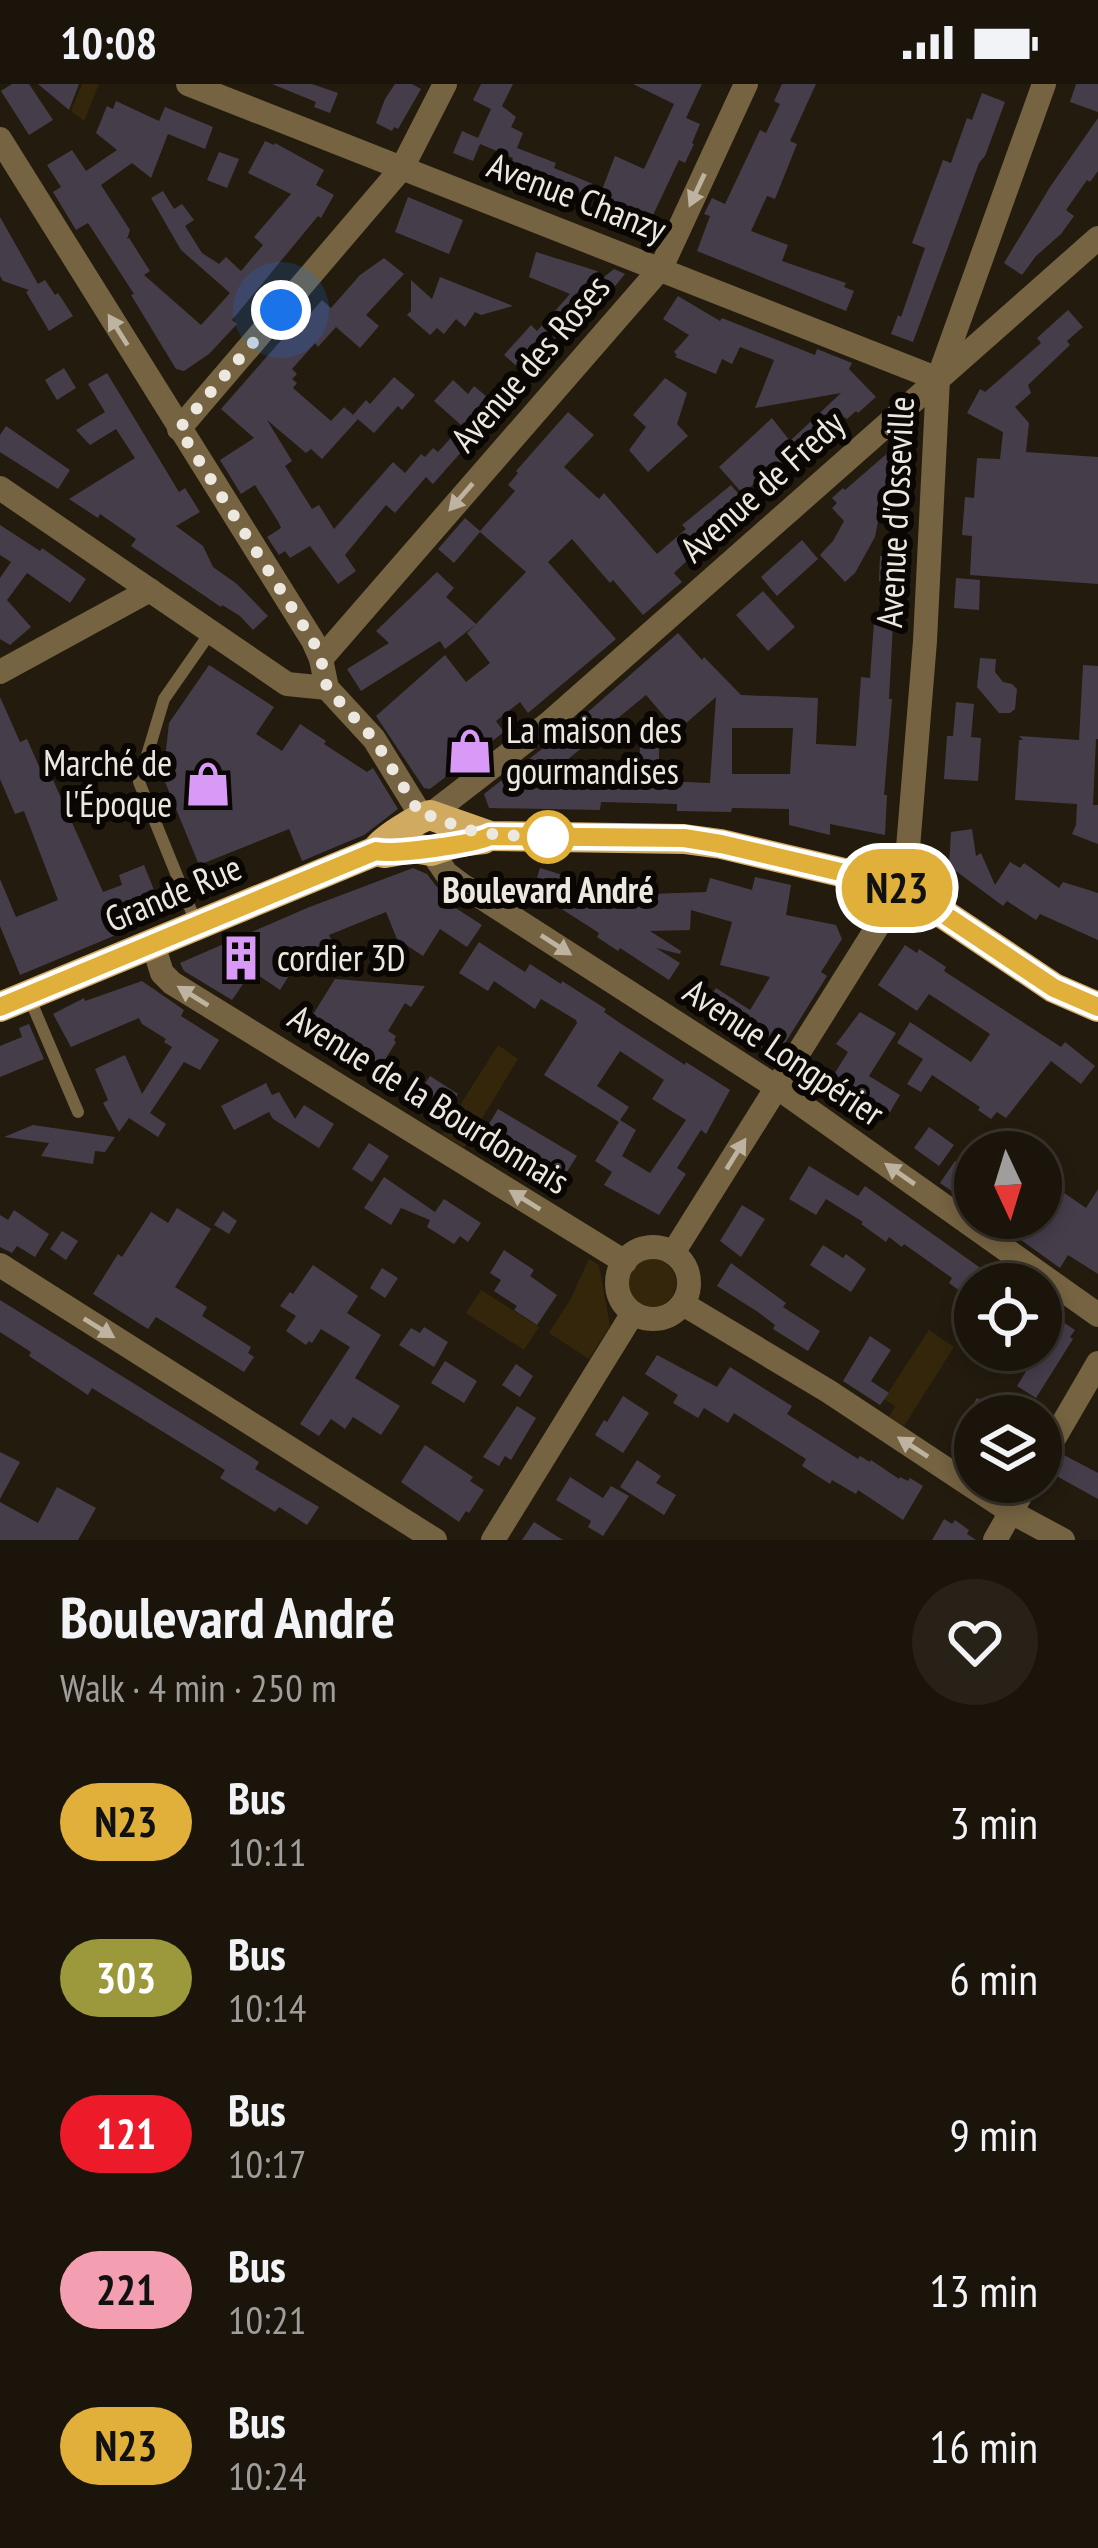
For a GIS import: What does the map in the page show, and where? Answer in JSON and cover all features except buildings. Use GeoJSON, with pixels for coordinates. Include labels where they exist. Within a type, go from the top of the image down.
{"type":"FeatureCollection","features":[{"type":"Feature","properties":{"kind":"main road","name":"Grande Rue"},"geometry":{"type":"LineString","coordinates":[[14,1001],[376,851],[381,842],[431,830]]}},
{"type":"Feature","properties":{"kind":"main road"},"geometry":{"type":"LineString","coordinates":[[431,830],[490,836],[684,838],[785,858],[901,890],[1054,988],[1098,1007]]}},
{"type":"Feature","properties":{"kind":"street","name":"Avenue Chanzy"},"geometry":{"type":"LineString","coordinates":[[188,84],[938,379]]}},
{"type":"Feature","properties":{"kind":"street"},"geometry":{"type":"LineString","coordinates":[[179,429],[402,168],[445,84]]}},
{"type":"Feature","properties":{"kind":"street","name":"Avenue des Roses"},"geometry":{"type":"LineString","coordinates":[[321,659],[661,268],[746,84]]}},
{"type":"Feature","properties":{"kind":"street","name":"Avenue d'Osseville"},"geometry":{"type":"LineString","coordinates":[[901,890],[932,641],[938,379],[1044,84]]}},
{"type":"Feature","properties":{"kind":"street"},"geometry":{"type":"LineString","coordinates":[[0,139],[313,641],[327,688],[374,739],[431,830]]}},
{"type":"Feature","properties":{"kind":"street","name":"Avenue de Fredy"},"geometry":{"type":"LineString","coordinates":[[431,830],[469,783],[548,723],[1098,238]]}},
{"type":"Feature","properties":{"kind":"street"},"geometry":{"type":"LineString","coordinates":[[0,488],[287,684],[327,688]]}},
{"type":"Feature","properties":{"kind":"street"},"geometry":{"type":"LineString","coordinates":[[0,672],[150,590]]}},
{"type":"Feature","properties":{"kind":"street","name":"Avenue Longpérier"},"geometry":{"type":"LineString","coordinates":[[431,830],[446,873],[462,885],[778,1088],[1098,1315]]}},
{"type":"Feature","properties":{"kind":"street"},"geometry":{"type":"LineString","coordinates":[[673,1253],[901,890]]}},
{"type":"Feature","properties":{"kind":"street","name":"Avenue de la Bourdonnais"},"geometry":{"type":"LineString","coordinates":[[153,944],[162,974],[172,983],[625,1262]]}},
{"type":"Feature","properties":{"kind":"street"},"geometry":{"type":"LineString","coordinates":[[652,1247],[673,1253],[688,1271],[683,1304],[655,1319],[633,1313],[619,1295],[617,1283],[625,1262],[652,1247]]}},
{"type":"Feature","properties":{"kind":"street"},"geometry":{"type":"LineString","coordinates":[[0,1265],[435,1540]]}},
{"type":"Feature","properties":{"kind":"street"},"geometry":{"type":"LineString","coordinates":[[683,1304],[828,1391],[1011,1512],[1063,1540]]}},
{"type":"Feature","properties":{"kind":"street"},"geometry":{"type":"LineString","coordinates":[[494,1540],[633,1313]]}},
{"type":"Feature","properties":{"kind":"street"},"geometry":{"type":"LineString","coordinates":[[1062,1425],[1098,1363]]}},
{"type":"Feature","properties":{"kind":"street"},"geometry":{"type":"LineString","coordinates":[[994,1540],[1016,1503]]}},
{"type":"Feature","properties":{"kind":"lane"},"geometry":{"type":"LineString","coordinates":[[197,926],[139,782],[164,699],[211,632]]}},
{"type":"Feature","properties":{"kind":"lane"},"geometry":{"type":"LineString","coordinates":[[14,1001],[78,1112]]}},
{"type":"Feature","properties":{"kind":"shaded area"},"geometry":{"type":"Polygon","coordinates":[[[82,84],[99,84],[84,121],[71,111],[82,84]]]}},
{"type":"Feature","properties":{"kind":"shaded area"},"geometry":{"type":"Polygon","coordinates":[[[498,1045],[518,1059],[464,1148],[442,1134],[498,1045]]]}},
{"type":"Feature","properties":{"kind":"shaded area"},"geometry":{"type":"Polygon","coordinates":[[[589,1259],[599,1265],[610,1326],[589,1359],[549,1333],[589,1259]]]}},
{"type":"Feature","properties":{"kind":"shaded area"},"geometry":{"type":"Polygon","coordinates":[[[652,1259],[669,1266],[676,1283],[669,1300],[652,1307],[635,1300],[628,1283],[635,1266],[652,1259]]]}},
{"type":"Feature","properties":{"kind":"shaded area"},"geometry":{"type":"Polygon","coordinates":[[[481,1290],[539,1327],[524,1350],[466,1313],[481,1290]]]}},
{"type":"Feature","properties":{"kind":"shaded area"},"geometry":{"type":"Polygon","coordinates":[[[929,1330],[954,1347],[904,1426],[889,1417],[895,1406],[884,1399],[929,1330]]]}},
{"type":"Feature","properties":{"kind":"bus line","name":"N23"},"geometry":{"type":"LineString","coordinates":[[0,1007],[376,851],[431,850],[490,836],[684,838],[849,874],[901,890],[930,905],[1054,988],[1098,1007]]}},
{"type":"Feature","properties":{"kind":"place","name":"La maison des gourmandises"},"geometry":{"type":"Point","coordinates":[470,751]}},
{"type":"Feature","properties":{"kind":"place","name":"Marché de l'Époque"},"geometry":{"type":"Point","coordinates":[208,784]}},
{"type":"Feature","properties":{"kind":"place","name":"Boulevard André"},"geometry":{"type":"Point","coordinates":[548,837]}},
{"type":"Feature","properties":{"kind":"place","name":"cordier 3D"},"geometry":{"type":"Point","coordinates":[241,958]}},
{"type":"Feature","properties":{"kind":"route"},"geometry":{"type":"LineString","coordinates":[[281,310],[179,429],[313,641],[327,688],[374,739],[422,817],[435,815],[490,836],[548,837]]}}]}
